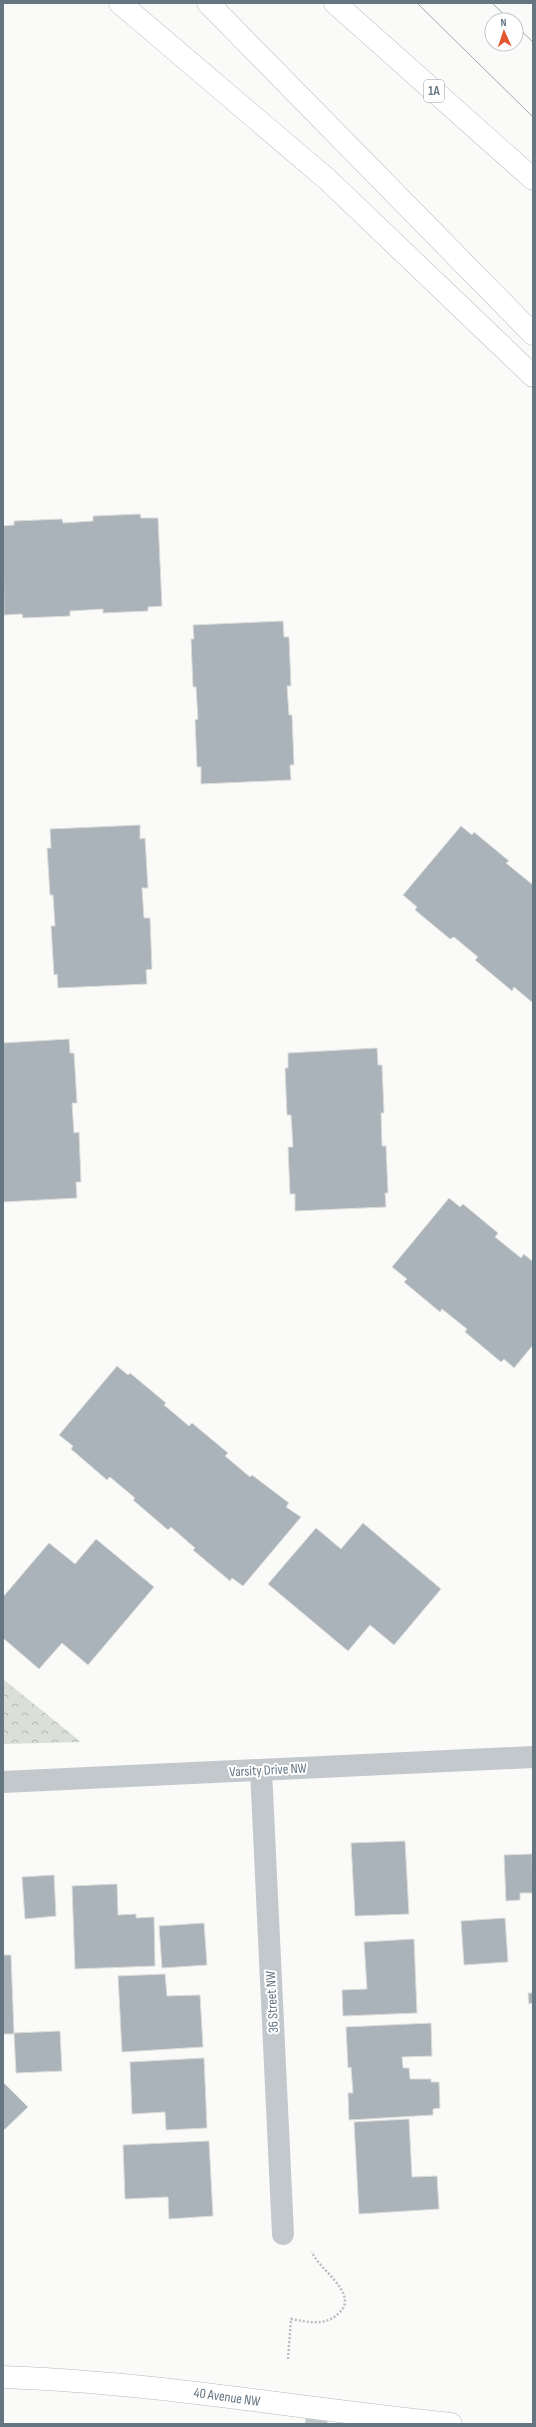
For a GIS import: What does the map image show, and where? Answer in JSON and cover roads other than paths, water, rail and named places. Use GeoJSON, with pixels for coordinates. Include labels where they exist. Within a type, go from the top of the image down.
{"type":"FeatureCollection","features":[{"type":"Feature","properties":{"kind":"main road"},"geometry":{"type":"LineString","coordinates":[[120,3],[328,180],[533,376]]}},
{"type":"Feature","properties":{"kind":"main road"},"geometry":{"type":"LineString","coordinates":[[208,3],[533,334]]}},
{"type":"Feature","properties":{"kind":"main road","name":"1A"},"geometry":{"type":"LineString","coordinates":[[335,3],[533,179]]}},
{"type":"Feature","properties":{"kind":"main road","name":"40 Avenue NW"},"geometry":{"type":"LineString","coordinates":[[3,2377],[148,2386],[317,2417],[450,2424]]}},
{"type":"Feature","properties":{"kind":"street","name":"Varsity Drive NW"},"geometry":{"type":"LineString","coordinates":[[3,1782],[533,1757]]}},
{"type":"Feature","properties":{"kind":"street","name":"36 Street NW"},"geometry":{"type":"LineString","coordinates":[[261,1770],[283,2234]]}},
{"type":"Feature","properties":{"kind":"tram line"},"geometry":{"type":"LineString","coordinates":[[417,3],[533,117]]}},
{"type":"Feature","properties":{"kind":"tram line"},"geometry":{"type":"LineString","coordinates":[[492,3],[502,12]]}},
{"type":"Feature","properties":{"kind":"tram line"},"geometry":{"type":"LineString","coordinates":[[524,34],[533,42]]}}]}
